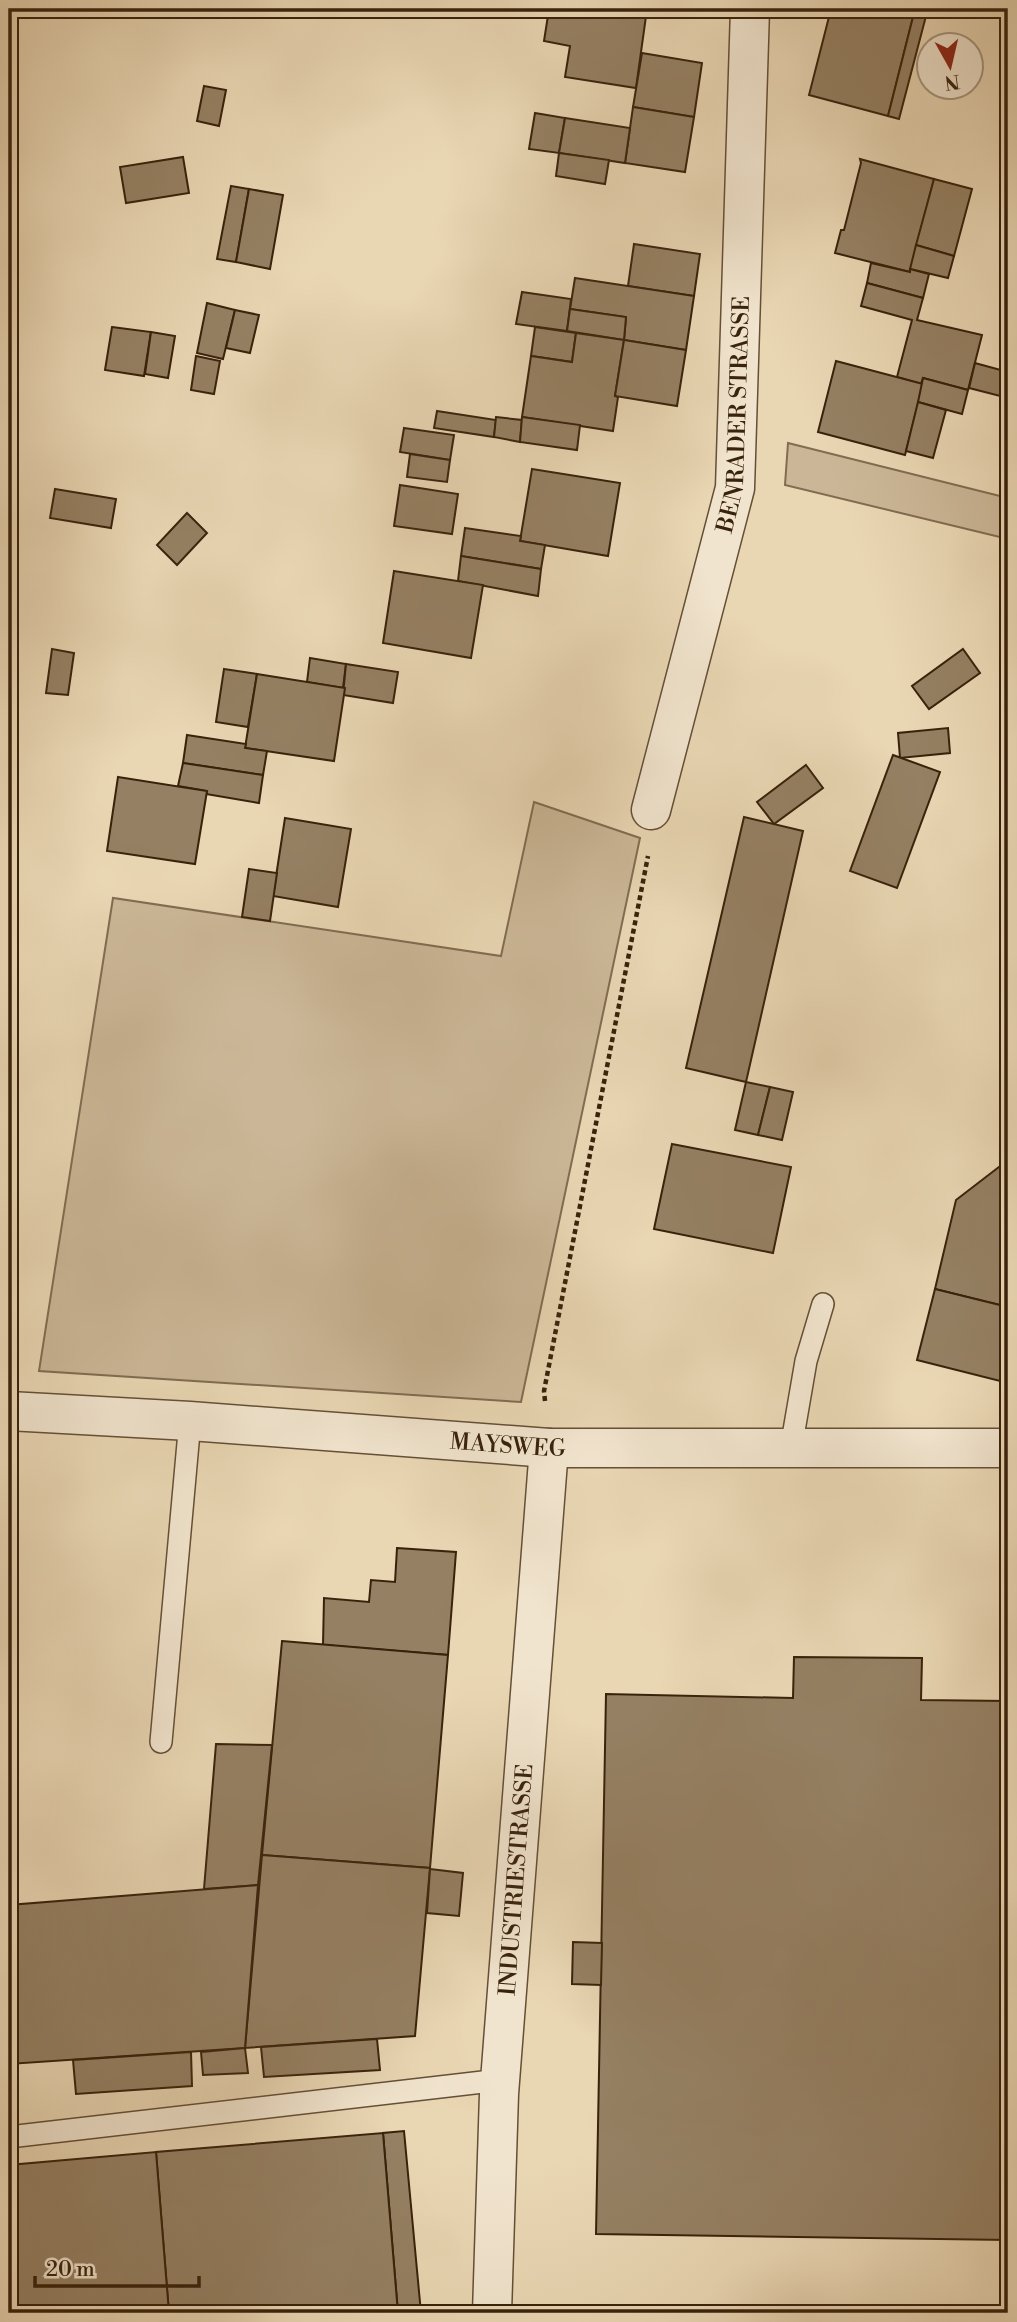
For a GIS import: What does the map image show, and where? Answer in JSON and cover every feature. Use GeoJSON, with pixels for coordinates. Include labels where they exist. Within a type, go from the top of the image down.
{"type":"FeatureCollection","features":[{"type":"Feature","properties":{"kind":"street","name":"BENRADER STRASSE"},"geometry":{"type":"LineString","coordinates":[[651,810],[735,488],[750,9]]}},
{"type":"Feature","properties":{"kind":"street","name":"MAYSWEG"},"geometry":{"type":"LineString","coordinates":[[9,1411],[190,1421],[549,1448],[1008,1448]]}},
{"type":"Feature","properties":{"kind":"street","name":"INDUSTRIESTRASSE"},"geometry":{"type":"LineString","coordinates":[[492,2313],[500,2080],[549,1448]]}},
{"type":"Feature","properties":{"kind":"lane"},"geometry":{"type":"LineString","coordinates":[[792,1448],[806,1360],[823,1304]]}},
{"type":"Feature","properties":{"kind":"lane"},"geometry":{"type":"LineString","coordinates":[[162,1742],[190,1421]]}},
{"type":"Feature","properties":{"kind":"lane"},"geometry":{"type":"LineString","coordinates":[[9,2137],[500,2080]]}},
{"type":"Feature","properties":{"kind":"path"},"geometry":{"type":"LineString","coordinates":[[549,1448],[544,1391],[651,839],[651,810]]}},
{"type":"Feature","properties":{"kind":"shaded area"},"geometry":{"type":"Polygon","coordinates":[[[788,443],[1008,498],[1008,539],[785,485],[788,443]]]}},
{"type":"Feature","properties":{"kind":"shaded area"},"geometry":{"type":"Polygon","coordinates":[[[534,802],[640,838],[521,1402],[39,1371],[113,898],[501,956],[534,802]]]}},
{"type":"Feature","properties":{"kind":"building"},"geometry":{"type":"Polygon","coordinates":[[[549,9],[647,9],[636,88],[565,77],[570,46],[544,41],[549,9]]]}},
{"type":"Feature","properties":{"kind":"building"},"geometry":{"type":"Polygon","coordinates":[[[831,9],[899,9],[914,13],[888,116],[809,95],[831,9]]]}},
{"type":"Feature","properties":{"kind":"building"},"geometry":{"type":"Polygon","coordinates":[[[914,13],[926,16],[922,32],[916,32],[916,54],[899,119],[888,116],[914,13]]]}},
{"type":"Feature","properties":{"kind":"building"},"geometry":{"type":"Polygon","coordinates":[[[642,53],[702,63],[694,117],[633,107],[642,53]]]}},
{"type":"Feature","properties":{"kind":"building"},"geometry":{"type":"Polygon","coordinates":[[[204,86],[226,90],[219,126],[197,121],[204,86]]]}},
{"type":"Feature","properties":{"kind":"building"},"geometry":{"type":"Polygon","coordinates":[[[633,107],[694,117],[685,172],[625,163],[633,107]]]}},
{"type":"Feature","properties":{"kind":"building"},"geometry":{"type":"Polygon","coordinates":[[[535,113],[565,118],[559,153],[529,149],[535,113]]]}},
{"type":"Feature","properties":{"kind":"building"},"geometry":{"type":"Polygon","coordinates":[[[565,118],[630,128],[625,163],[559,153],[565,118]]]}},
{"type":"Feature","properties":{"kind":"building"},"geometry":{"type":"Polygon","coordinates":[[[559,153],[609,160],[605,184],[556,176],[559,153]]]}},
{"type":"Feature","properties":{"kind":"building"},"geometry":{"type":"Polygon","coordinates":[[[183,157],[189,193],[126,203],[120,167],[183,157]]]}},
{"type":"Feature","properties":{"kind":"building"},"geometry":{"type":"Polygon","coordinates":[[[860,159],[934,179],[910,272],[835,253],[841,230],[844,230],[860,159]]]}},
{"type":"Feature","properties":{"kind":"building"},"geometry":{"type":"Polygon","coordinates":[[[934,179],[972,189],[954,256],[916,245],[934,179]]]}},
{"type":"Feature","properties":{"kind":"building"},"geometry":{"type":"Polygon","coordinates":[[[231,186],[249,189],[236,262],[217,259],[231,186]]]}},
{"type":"Feature","properties":{"kind":"building"},"geometry":{"type":"Polygon","coordinates":[[[249,189],[283,195],[270,269],[236,262],[249,189]]]}},
{"type":"Feature","properties":{"kind":"building"},"geometry":{"type":"Polygon","coordinates":[[[634,244],[700,254],[694,296],[628,286],[634,244]]]}},
{"type":"Feature","properties":{"kind":"building"},"geometry":{"type":"Polygon","coordinates":[[[916,245],[954,256],[948,278],[910,269],[916,245]]]}},
{"type":"Feature","properties":{"kind":"building"},"geometry":{"type":"Polygon","coordinates":[[[871,263],[929,274],[923,298],[867,283],[871,263]]]}},
{"type":"Feature","properties":{"kind":"building"},"geometry":{"type":"Polygon","coordinates":[[[575,278],[694,296],[686,350],[624,340],[626,317],[570,309],[575,278]]]}},
{"type":"Feature","properties":{"kind":"building"},"geometry":{"type":"Polygon","coordinates":[[[867,283],[923,298],[917,320],[982,335],[968,390],[923,378],[921,384],[897,377],[912,320],[861,306],[867,283]]]}},
{"type":"Feature","properties":{"kind":"building"},"geometry":{"type":"Polygon","coordinates":[[[522,292],[571,299],[567,331],[516,324],[522,292]]]}},
{"type":"Feature","properties":{"kind":"building"},"geometry":{"type":"Polygon","coordinates":[[[207,303],[235,310],[223,359],[197,353],[207,303]]]}},
{"type":"Feature","properties":{"kind":"building"},"geometry":{"type":"Polygon","coordinates":[[[570,309],[626,317],[624,340],[567,331],[570,309]]]}},
{"type":"Feature","properties":{"kind":"building"},"geometry":{"type":"Polygon","coordinates":[[[235,310],[259,315],[250,353],[226,348],[235,310]]]}},
{"type":"Feature","properties":{"kind":"building"},"geometry":{"type":"Polygon","coordinates":[[[112,327],[151,332],[144,376],[105,370],[112,327]]]}},
{"type":"Feature","properties":{"kind":"building"},"geometry":{"type":"Polygon","coordinates":[[[535,327],[576,333],[572,362],[531,356],[535,327]]]}},
{"type":"Feature","properties":{"kind":"building"},"geometry":{"type":"Polygon","coordinates":[[[151,332],[175,336],[168,378],[145,374],[151,332]]]}},
{"type":"Feature","properties":{"kind":"building"},"geometry":{"type":"Polygon","coordinates":[[[576,333],[624,340],[615,396],[618,397],[613,431],[522,417],[531,356],[572,362],[576,333]]]}},
{"type":"Feature","properties":{"kind":"building"},"geometry":{"type":"Polygon","coordinates":[[[624,340],[686,350],[677,406],[615,396],[624,340]]]}},
{"type":"Feature","properties":{"kind":"building"},"geometry":{"type":"Polygon","coordinates":[[[196,356],[220,361],[214,394],[191,390],[196,356]]]}},
{"type":"Feature","properties":{"kind":"building"},"geometry":{"type":"Polygon","coordinates":[[[836,361],[923,384],[905,455],[818,432],[836,361]]]}},
{"type":"Feature","properties":{"kind":"building"},"geometry":{"type":"Polygon","coordinates":[[[975,363],[1008,372],[1008,398],[969,388],[975,363]]]}},
{"type":"Feature","properties":{"kind":"building"},"geometry":{"type":"Polygon","coordinates":[[[923,378],[968,390],[962,414],[918,402],[923,378]]]}},
{"type":"Feature","properties":{"kind":"building"},"geometry":{"type":"Polygon","coordinates":[[[918,402],[946,410],[933,458],[906,451],[918,402]]]}},
{"type":"Feature","properties":{"kind":"building"},"geometry":{"type":"Polygon","coordinates":[[[437,411],[496,420],[494,437],[434,428],[437,411]]]}},
{"type":"Feature","properties":{"kind":"building"},"geometry":{"type":"Polygon","coordinates":[[[496,417],[522,420],[520,442],[494,437],[496,417]]]}},
{"type":"Feature","properties":{"kind":"building"},"geometry":{"type":"Polygon","coordinates":[[[522,417],[580,425],[577,450],[520,442],[522,417]]]}},
{"type":"Feature","properties":{"kind":"building"},"geometry":{"type":"Polygon","coordinates":[[[404,428],[454,435],[450,460],[400,452],[404,428]]]}},
{"type":"Feature","properties":{"kind":"building"},"geometry":{"type":"Polygon","coordinates":[[[410,454],[450,460],[447,482],[407,477],[410,454]]]}},
{"type":"Feature","properties":{"kind":"building"},"geometry":{"type":"Polygon","coordinates":[[[532,469],[620,483],[608,556],[520,541],[532,469]]]}},
{"type":"Feature","properties":{"kind":"building"},"geometry":{"type":"Polygon","coordinates":[[[400,485],[458,494],[452,534],[394,526],[400,485]]]}},
{"type":"Feature","properties":{"kind":"building"},"geometry":{"type":"Polygon","coordinates":[[[55,489],[116,499],[111,528],[50,518],[55,489]]]}},
{"type":"Feature","properties":{"kind":"building"},"geometry":{"type":"Polygon","coordinates":[[[187,513],[207,533],[177,565],[157,545],[187,513]]]}},
{"type":"Feature","properties":{"kind":"building"},"geometry":{"type":"Polygon","coordinates":[[[465,528],[521,536],[520,541],[545,545],[541,569],[461,556],[465,528]]]}},
{"type":"Feature","properties":{"kind":"building"},"geometry":{"type":"Polygon","coordinates":[[[461,556],[541,569],[538,596],[458,581],[461,556]]]}},
{"type":"Feature","properties":{"kind":"building"},"geometry":{"type":"Polygon","coordinates":[[[394,571],[483,585],[471,658],[383,643],[394,571]]]}},
{"type":"Feature","properties":{"kind":"building"},"geometry":{"type":"Polygon","coordinates":[[[52,649],[74,653],[68,695],[46,693],[52,649]]]}},
{"type":"Feature","properties":{"kind":"building"},"geometry":{"type":"Polygon","coordinates":[[[963,649],[980,673],[929,709],[912,686],[963,649]]]}},
{"type":"Feature","properties":{"kind":"building"},"geometry":{"type":"Polygon","coordinates":[[[310,658],[346,664],[343,688],[307,682],[310,658]]]}},
{"type":"Feature","properties":{"kind":"building"},"geometry":{"type":"Polygon","coordinates":[[[346,664],[398,672],[393,703],[343,695],[346,664]]]}},
{"type":"Feature","properties":{"kind":"building"},"geometry":{"type":"Polygon","coordinates":[[[224,669],[257,674],[248,727],[216,722],[224,669]]]}},
{"type":"Feature","properties":{"kind":"building"},"geometry":{"type":"Polygon","coordinates":[[[257,674],[345,688],[334,761],[245,748],[257,674]]]}},
{"type":"Feature","properties":{"kind":"building"},"geometry":{"type":"Polygon","coordinates":[[[948,728],[950,753],[900,758],[898,733],[948,728]]]}},
{"type":"Feature","properties":{"kind":"building"},"geometry":{"type":"Polygon","coordinates":[[[187,735],[246,744],[245,748],[267,751],[263,775],[183,763],[187,735]]]}},
{"type":"Feature","properties":{"kind":"building"},"geometry":{"type":"Polygon","coordinates":[[[893,755],[940,772],[897,888],[850,871],[893,755]]]}},
{"type":"Feature","properties":{"kind":"building"},"geometry":{"type":"Polygon","coordinates":[[[183,763],[263,775],[259,803],[178,786],[183,763]]]}},
{"type":"Feature","properties":{"kind":"building"},"geometry":{"type":"Polygon","coordinates":[[[806,765],[823,788],[774,824],[757,802],[806,765]]]}},
{"type":"Feature","properties":{"kind":"building"},"geometry":{"type":"Polygon","coordinates":[[[118,777],[207,791],[195,864],[107,851],[118,777]]]}},
{"type":"Feature","properties":{"kind":"building"},"geometry":{"type":"Polygon","coordinates":[[[744,817],[803,831],[746,1082],[686,1068],[744,817]]]}},
{"type":"Feature","properties":{"kind":"building"},"geometry":{"type":"Polygon","coordinates":[[[285,818],[351,829],[338,907],[273,896],[285,818]]]}},
{"type":"Feature","properties":{"kind":"building"},"geometry":{"type":"Polygon","coordinates":[[[249,869],[277,873],[270,921],[242,917],[249,869]]]}},
{"type":"Feature","properties":{"kind":"building"},"geometry":{"type":"Polygon","coordinates":[[[746,1082],[770,1087],[758,1135],[735,1130],[746,1082]]]}},
{"type":"Feature","properties":{"kind":"building"},"geometry":{"type":"Polygon","coordinates":[[[770,1087],[793,1092],[782,1140],[758,1135],[770,1087]]]}},
{"type":"Feature","properties":{"kind":"building"},"geometry":{"type":"Polygon","coordinates":[[[672,1144],[791,1167],[773,1253],[654,1229],[672,1144]]]}},
{"type":"Feature","properties":{"kind":"building"},"geometry":{"type":"Polygon","coordinates":[[[1008,1160],[1008,1307],[935,1289],[956,1200],[1008,1160]]]}},
{"type":"Feature","properties":{"kind":"building"},"geometry":{"type":"Polygon","coordinates":[[[935,1289],[1008,1307],[1008,1383],[917,1360],[935,1289]]]}},
{"type":"Feature","properties":{"kind":"building"},"geometry":{"type":"Polygon","coordinates":[[[397,1548],[456,1552],[448,1655],[323,1645],[324,1598],[369,1602],[371,1580],[395,1582],[397,1548]]]}},
{"type":"Feature","properties":{"kind":"building"},"geometry":{"type":"Polygon","coordinates":[[[282,1641],[448,1655],[430,1868],[262,1855],[282,1641]]]}},
{"type":"Feature","properties":{"kind":"building"},"geometry":{"type":"Polygon","coordinates":[[[794,1657],[922,1658],[921,1700],[1008,1701],[1008,2240],[596,2234],[606,1694],[793,1698],[794,1657]]]}},
{"type":"Feature","properties":{"kind":"building"},"geometry":{"type":"Polygon","coordinates":[[[216,1744],[272,1745],[258,1885],[204,1889],[216,1744]]]}},
{"type":"Feature","properties":{"kind":"building"},"geometry":{"type":"Polygon","coordinates":[[[262,1855],[430,1868],[415,2036],[245,2048],[262,1855]]]}},
{"type":"Feature","properties":{"kind":"building"},"geometry":{"type":"Polygon","coordinates":[[[430,1869],[463,1873],[459,1916],[427,1913],[430,1869]]]}},
{"type":"Feature","properties":{"kind":"building"},"geometry":{"type":"Polygon","coordinates":[[[258,1885],[245,2048],[9,2064],[9,1905],[258,1885]]]}},
{"type":"Feature","properties":{"kind":"building"},"geometry":{"type":"Polygon","coordinates":[[[573,1942],[602,1943],[601,1985],[572,1984],[573,1942]]]}},
{"type":"Feature","properties":{"kind":"building"},"geometry":{"type":"Polygon","coordinates":[[[377,2039],[380,2070],[264,2077],[261,2047],[377,2039]]]}},
{"type":"Feature","properties":{"kind":"building"},"geometry":{"type":"Polygon","coordinates":[[[245,2048],[248,2073],[203,2075],[201,2052],[245,2048]]]}},
{"type":"Feature","properties":{"kind":"building"},"geometry":{"type":"Polygon","coordinates":[[[191,2052],[192,2086],[76,2094],[73,2060],[191,2052]]]}},
{"type":"Feature","properties":{"kind":"building"},"geometry":{"type":"Polygon","coordinates":[[[404,2131],[421,2313],[398,2313],[383,2133],[404,2131]]]}},
{"type":"Feature","properties":{"kind":"building"},"geometry":{"type":"Polygon","coordinates":[[[383,2133],[398,2313],[169,2313],[156,2152],[383,2133]]]}},
{"type":"Feature","properties":{"kind":"building"},"geometry":{"type":"Polygon","coordinates":[[[156,2152],[169,2313],[9,2313],[9,2165],[156,2152]]]}}]}
